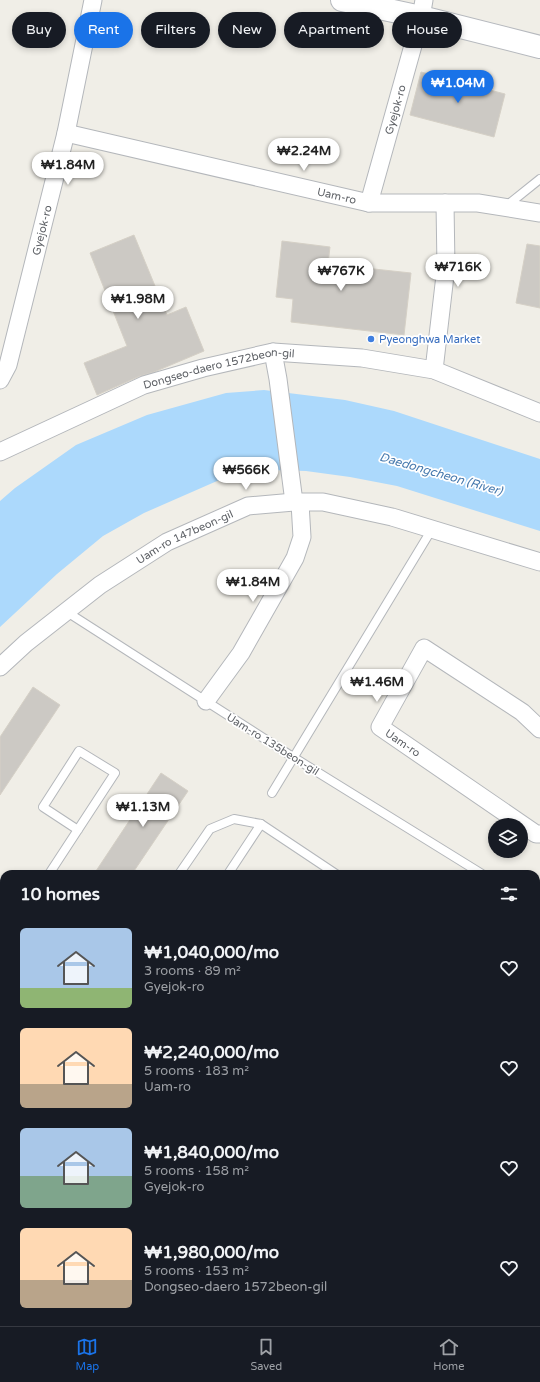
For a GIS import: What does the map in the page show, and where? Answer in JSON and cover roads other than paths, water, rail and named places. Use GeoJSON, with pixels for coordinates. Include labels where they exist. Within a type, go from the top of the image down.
{"type":"FeatureCollection","features":[{"type":"Feature","properties":{"kind":"main road"},"geometry":{"type":"LineString","coordinates":[[342,0],[422,8],[540,47]]}},
{"type":"Feature","properties":{"kind":"street","name":"Gyejok-ro"},"geometry":{"type":"LineString","coordinates":[[0,380],[8,365],[66,134],[93,0]]}},
{"type":"Feature","properties":{"kind":"street","name":"Gyejok-ro"},"geometry":{"type":"LineString","coordinates":[[369,203],[422,8]]}},
{"type":"Feature","properties":{"kind":"street","name":"Uam-ro"},"geometry":{"type":"LineString","coordinates":[[66,134],[369,203],[478,203],[540,213]]}},
{"type":"Feature","properties":{"kind":"street"},"geometry":{"type":"LineString","coordinates":[[434,370],[446,267],[445,203]]}},
{"type":"Feature","properties":{"kind":"street"},"geometry":{"type":"LineString","coordinates":[[206,701],[241,653],[295,558],[302,537],[273,352]]}},
{"type":"Feature","properties":{"kind":"street","name":"Dongseo-daero 1572beon-gil"},"geometry":{"type":"LineString","coordinates":[[0,452],[144,385],[203,368],[273,352],[362,358],[434,370],[540,413]]}},
{"type":"Feature","properties":{"kind":"street","name":"Uam-ro 147beon-gil"},"geometry":{"type":"LineString","coordinates":[[0,667],[26,644],[100,585],[166,542],[248,506],[296,500],[323,502],[392,517],[540,562]]}},
{"type":"Feature","properties":{"kind":"street","name":"Uam-ro"},"geometry":{"type":"LineString","coordinates":[[540,730],[522,712],[424,648],[380,727],[536,834],[540,834]]}},
{"type":"Feature","properties":{"kind":"lane"},"geometry":{"type":"LineString","coordinates":[[504,208],[540,179]]}},
{"type":"Feature","properties":{"kind":"lane"},"geometry":{"type":"LineString","coordinates":[[272,793],[432,529]]}},
{"type":"Feature","properties":{"kind":"lane","name":"Uam-ro 135beon-gil"},"geometry":{"type":"LineString","coordinates":[[67,612],[293,757],[476,870]]}},
{"type":"Feature","properties":{"kind":"lane"},"geometry":{"type":"LineString","coordinates":[[52,870],[78,830],[115,773],[79,751],[43,807],[78,830]]}},
{"type":"Feature","properties":{"kind":"lane"},"geometry":{"type":"LineString","coordinates":[[183,870],[210,829],[234,819],[261,824],[330,870]]}},
{"type":"Feature","properties":{"kind":"lane"},"geometry":{"type":"LineString","coordinates":[[231,870],[261,824]]}},
{"type":"Feature","properties":{"kind":"water","name":"Daedongcheon (River)"},"geometry":{"type":"Polygon","coordinates":[[[264,390],[345,400],[394,411],[540,459],[540,531],[397,486],[350,477],[306,471],[269,470],[233,474],[144,513],[103,536],[57,574],[0,627],[0,501],[15,488],[76,445],[147,415],[226,393],[264,390]]]}},
{"type":"Feature","properties":{"kind":"place","name":"Pyeonghwa Market"},"geometry":{"type":"Point","coordinates":[371,339]}}]}
